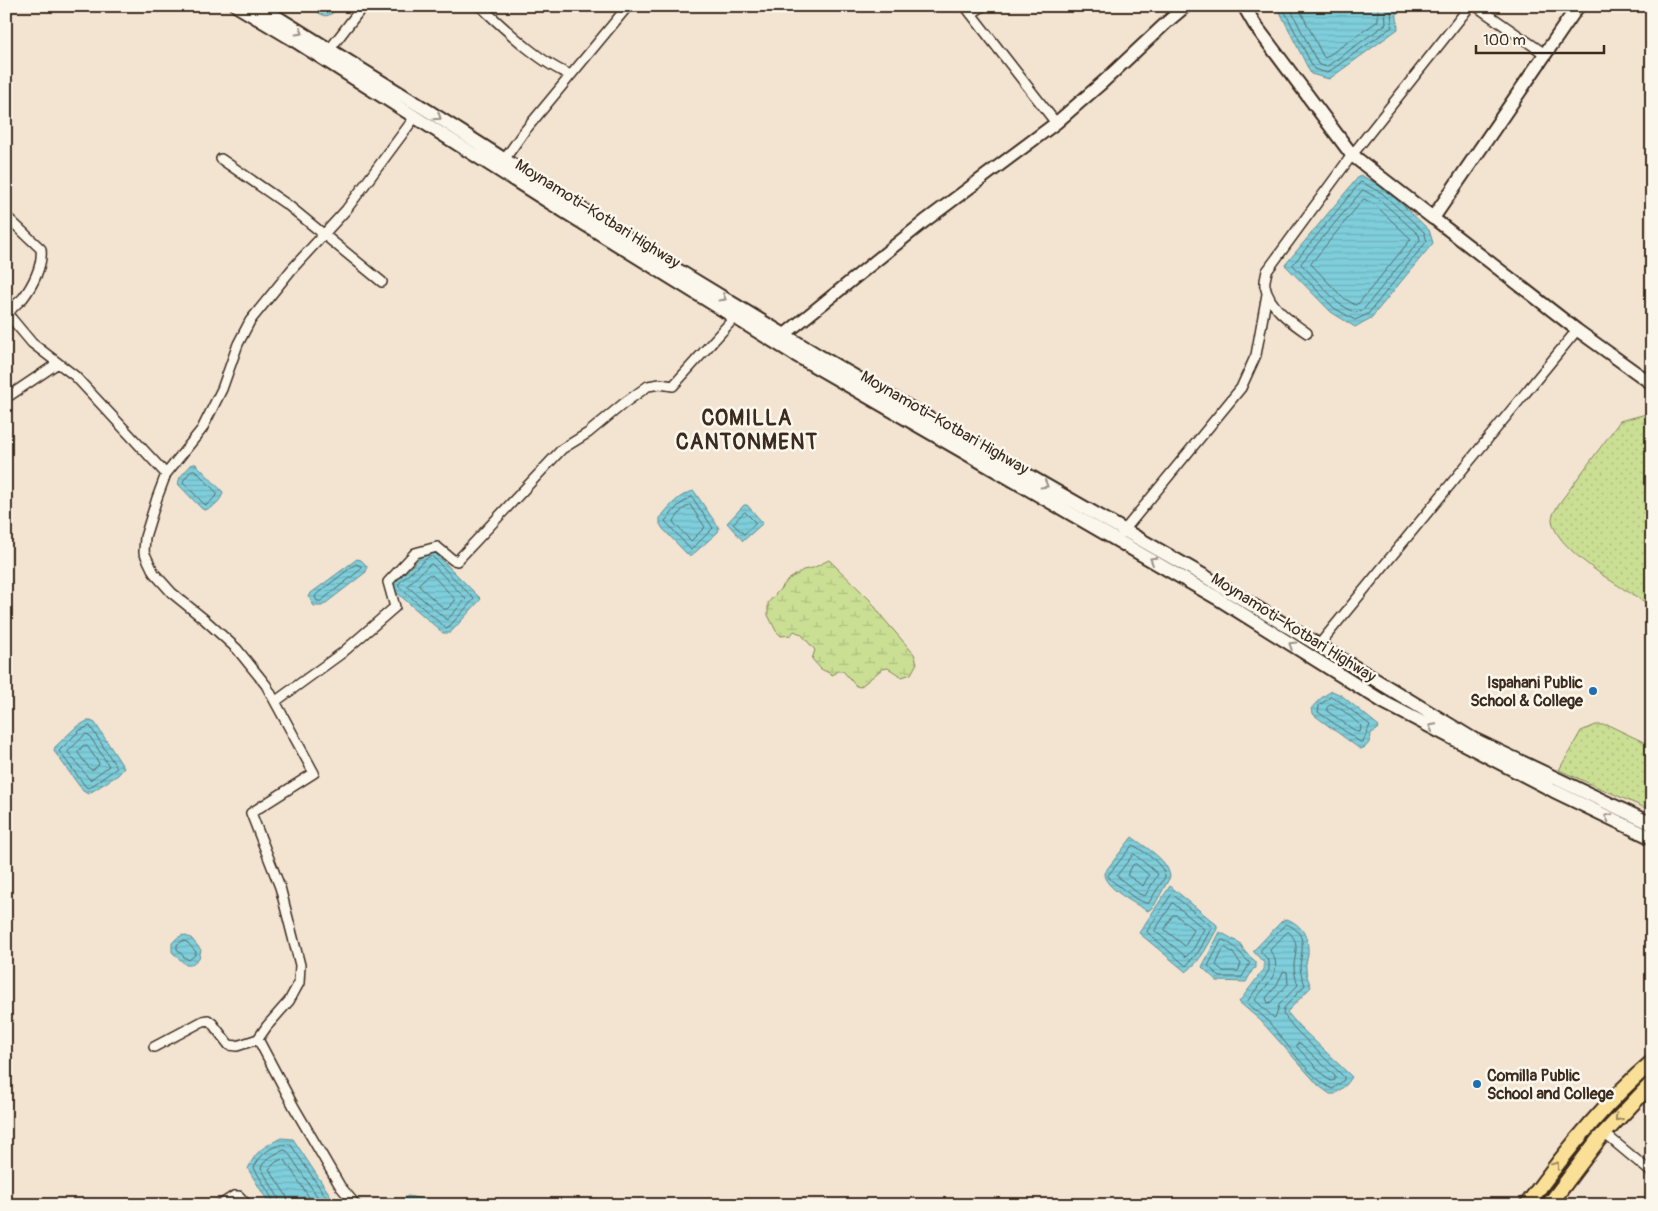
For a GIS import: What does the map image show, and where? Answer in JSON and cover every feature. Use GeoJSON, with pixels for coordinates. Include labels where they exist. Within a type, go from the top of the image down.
{"type":"FeatureCollection","features":[{"type":"Feature","properties":{"kind":"highway"},"geometry":{"type":"LineString","coordinates":[[1527,1205],[1570,1146],[1618,1094],[1652,1062]]}},
{"type":"Feature","properties":{"kind":"highway"},"geometry":{"type":"LineString","coordinates":[[1549,1205],[1604,1133],[1652,1084]]}},
{"type":"Feature","properties":{"kind":"main road","name":"Moynamoti–Kotbari Highway"},"geometry":{"type":"LineString","coordinates":[[237,6],[735,317],[781,339]]}},
{"type":"Feature","properties":{"kind":"main road","name":"Moynamoti–Kotbari Highway"},"geometry":{"type":"LineString","coordinates":[[258,6],[330,49],[781,339],[1121,536],[1385,703],[1652,824]]}},
{"type":"Feature","properties":{"kind":"main road"},"geometry":{"type":"LineString","coordinates":[[1244,6],[1352,155],[1433,218],[1578,6]]}},
{"type":"Feature","properties":{"kind":"main road","name":"Moynamoti–Kotbari Highway"},"geometry":{"type":"LineString","coordinates":[[1121,536],[1206,577],[1471,743],[1652,838]]}},
{"type":"Feature","properties":{"kind":"street"},"geometry":{"type":"LineString","coordinates":[[330,49],[363,6]]}},
{"type":"Feature","properties":{"kind":"street"},"geometry":{"type":"LineString","coordinates":[[480,6],[544,60],[560,71],[571,75]]}},
{"type":"Feature","properties":{"kind":"street"},"geometry":{"type":"LineString","coordinates":[[504,160],[523,133],[628,6]]}},
{"type":"Feature","properties":{"kind":"street"},"geometry":{"type":"LineString","coordinates":[[965,6],[1056,123]]}},
{"type":"Feature","properties":{"kind":"street"},"geometry":{"type":"LineString","coordinates":[[971,14],[983,6]]}},
{"type":"Feature","properties":{"kind":"street"},"geometry":{"type":"LineString","coordinates":[[781,339],[925,221],[1056,123],[1186,6]]}},
{"type":"Feature","properties":{"kind":"street"},"geometry":{"type":"LineString","coordinates":[[1307,333],[1282,316],[1267,294],[1264,285],[1267,271],[1352,155],[1470,6]]}},
{"type":"Feature","properties":{"kind":"street"},"geometry":{"type":"LineString","coordinates":[[1476,6],[1545,54]]}},
{"type":"Feature","properties":{"kind":"street"},"geometry":{"type":"LineString","coordinates":[[154,1046],[208,1020],[229,1045],[237,1046],[258,1039],[289,1001],[299,983],[300,965],[280,887],[251,813],[314,773],[266,685],[237,649],[204,618],[172,593],[154,573],[144,552],[145,537],[166,474],[202,430],[222,389],[238,344],[250,321],[292,269],[346,210],[415,117]]}},
{"type":"Feature","properties":{"kind":"street"},"geometry":{"type":"LineString","coordinates":[[221,160],[290,206],[382,282]]}},
{"type":"Feature","properties":{"kind":"street"},"geometry":{"type":"LineString","coordinates":[[6,216],[41,248],[42,254],[39,269],[30,287],[9,313],[11,318],[32,343],[75,376],[166,474]]}},
{"type":"Feature","properties":{"kind":"street"},"geometry":{"type":"LineString","coordinates":[[1433,218],[1577,330],[1652,384]]}},
{"type":"Feature","properties":{"kind":"street"},"geometry":{"type":"LineString","coordinates":[[1121,536],[1241,388],[1256,355],[1267,294]]}},
{"type":"Feature","properties":{"kind":"street"},"geometry":{"type":"LineString","coordinates":[[276,701],[342,653],[395,607],[388,588],[388,582],[415,553],[437,547],[457,561],[562,449],[588,433],[648,386],[660,384],[673,386],[735,317]]}},
{"type":"Feature","properties":{"kind":"street"},"geometry":{"type":"LineString","coordinates":[[1318,646],[1577,330]]}},
{"type":"Feature","properties":{"kind":"street"},"geometry":{"type":"LineString","coordinates":[[6,398],[58,363]]}},
{"type":"Feature","properties":{"kind":"street"},"geometry":{"type":"LineString","coordinates":[[258,1039],[294,1107],[336,1179],[356,1205]]}},
{"type":"Feature","properties":{"kind":"street"},"geometry":{"type":"LineString","coordinates":[[1604,1133],[1652,1173]]}},
{"type":"Feature","properties":{"kind":"street"},"geometry":{"type":"LineString","coordinates":[[220,1205],[234,1196],[239,1196],[246,1205]]}},
{"type":"Feature","properties":{"kind":"green space"},"geometry":{"type":"Polygon","coordinates":[[[1650,413],[1652,415],[1652,606],[1626,591],[1578,556],[1556,531],[1552,519],[1558,505],[1620,421],[1650,413]]]}},
{"type":"Feature","properties":{"kind":"green space"},"geometry":{"type":"Polygon","coordinates":[[[829,560],[870,600],[914,654],[917,663],[911,674],[902,677],[888,668],[882,669],[860,687],[856,686],[843,671],[837,671],[833,675],[821,669],[812,659],[815,650],[801,634],[794,631],[791,635],[781,636],[776,631],[768,615],[768,603],[788,580],[803,570],[813,568],[829,560]]]}},
{"type":"Feature","properties":{"kind":"green space"},"geometry":{"type":"Polygon","coordinates":[[[1596,725],[1608,725],[1652,746],[1652,811],[1559,770],[1581,731],[1596,725]]]}},
{"type":"Feature","properties":{"kind":"water"},"geometry":{"type":"Polygon","coordinates":[[[310,6],[340,6],[332,14],[325,16],[310,6]]]}},
{"type":"Feature","properties":{"kind":"water"},"geometry":{"type":"Polygon","coordinates":[[[1277,6],[1396,6],[1398,29],[1329,79],[1311,74],[1277,6]]]}},
{"type":"Feature","properties":{"kind":"water"},"geometry":{"type":"Polygon","coordinates":[[[1360,175],[1385,188],[1429,230],[1433,243],[1371,318],[1355,327],[1331,312],[1285,265],[1360,175]]]}},
{"type":"Feature","properties":{"kind":"water"},"geometry":{"type":"Polygon","coordinates":[[[192,464],[196,464],[223,492],[219,501],[204,510],[178,484],[180,477],[192,464]]]}},
{"type":"Feature","properties":{"kind":"water"},"geometry":{"type":"Polygon","coordinates":[[[694,491],[719,528],[718,532],[691,556],[663,529],[660,524],[660,518],[679,498],[694,491]]]}},
{"type":"Feature","properties":{"kind":"water"},"geometry":{"type":"Polygon","coordinates":[[[744,505],[747,505],[763,523],[743,541],[727,523],[744,505]]]}},
{"type":"Feature","properties":{"kind":"water"},"geometry":{"type":"Polygon","coordinates":[[[433,551],[481,599],[450,633],[443,633],[395,591],[393,584],[424,554],[433,551]]]}},
{"type":"Feature","properties":{"kind":"water"},"geometry":{"type":"Polygon","coordinates":[[[357,559],[367,566],[366,572],[322,606],[314,606],[308,596],[357,559]]]}},
{"type":"Feature","properties":{"kind":"water"},"geometry":{"type":"Polygon","coordinates":[[[1332,691],[1341,695],[1379,726],[1377,730],[1371,733],[1370,741],[1365,747],[1360,749],[1314,715],[1311,709],[1320,699],[1332,691]]]}},
{"type":"Feature","properties":{"kind":"water"},"geometry":{"type":"Polygon","coordinates":[[[87,721],[95,723],[124,768],[118,775],[88,794],[83,791],[54,751],[55,747],[75,728],[87,721]]]}},
{"type":"Feature","properties":{"kind":"water"},"geometry":{"type":"Polygon","coordinates":[[[1132,837],[1161,859],[1170,877],[1154,906],[1148,911],[1115,890],[1105,878],[1104,873],[1132,837]]]}},
{"type":"Feature","properties":{"kind":"water"},"geometry":{"type":"Polygon","coordinates":[[[1170,886],[1217,925],[1217,929],[1204,952],[1186,972],[1139,933],[1170,886]]]}},
{"type":"Feature","properties":{"kind":"water"},"geometry":{"type":"Polygon","coordinates":[[[1287,919],[1297,925],[1306,937],[1308,955],[1306,972],[1311,987],[1287,1012],[1352,1077],[1335,1094],[1330,1094],[1319,1086],[1261,1021],[1239,1002],[1264,969],[1264,963],[1253,951],[1283,920],[1287,919]]]}},
{"type":"Feature","properties":{"kind":"water"},"geometry":{"type":"Polygon","coordinates":[[[1220,932],[1240,943],[1245,952],[1256,962],[1256,968],[1253,969],[1246,982],[1217,981],[1202,967],[1220,932]]]}},
{"type":"Feature","properties":{"kind":"water"},"geometry":{"type":"Polygon","coordinates":[[[183,935],[191,938],[201,950],[199,958],[191,965],[186,965],[172,952],[172,943],[183,935]]]}},
{"type":"Feature","properties":{"kind":"water"},"geometry":{"type":"Polygon","coordinates":[[[281,1138],[293,1139],[332,1198],[334,1205],[270,1205],[248,1169],[254,1157],[261,1150],[281,1138]]]}},
{"type":"Feature","properties":{"kind":"water"},"geometry":{"type":"Polygon","coordinates":[[[408,1196],[432,1201],[434,1205],[402,1205],[404,1198],[408,1196]]]}},
{"type":"Feature","properties":{"kind":"place","name":"Ispahani Public School & College"},"geometry":{"type":"Point","coordinates":[1593,691]}},
{"type":"Feature","properties":{"kind":"place","name":"Comilla Public School and College"},"geometry":{"type":"Point","coordinates":[1477,1084]}},
{"type":"Feature","properties":{"kind":"district","name":"COMILLA CANTONMENT"},"geometry":{"type":"Point","coordinates":[747,430]}}]}
